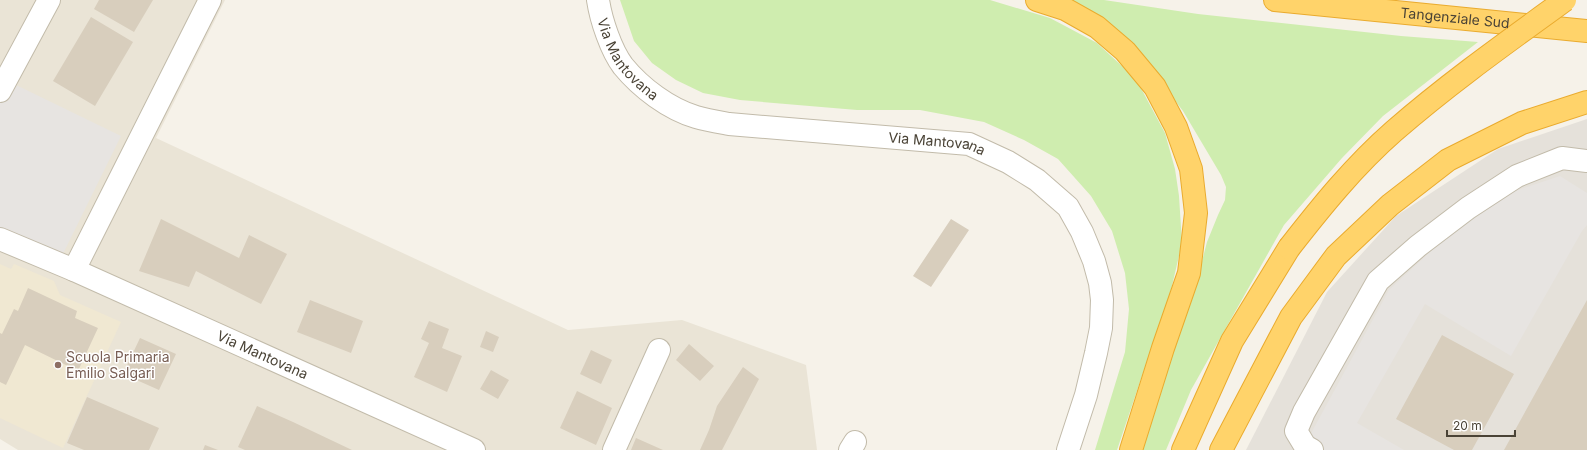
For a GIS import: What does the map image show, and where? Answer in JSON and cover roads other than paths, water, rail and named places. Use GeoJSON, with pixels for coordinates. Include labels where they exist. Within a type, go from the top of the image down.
{"type":"FeatureCollection","features":[{"type":"Feature","properties":{"kind":"highway"},"geometry":{"type":"LineString","coordinates":[[1037,0],[1065,10],[1097,28],[1125,51],[1155,87],[1176,127],[1190,168],[1196,213],[1189,273],[1163,348],[1131,450]]}},
{"type":"Feature","properties":{"kind":"highway","name":"Tangenziale Sud"},"geometry":{"type":"LineString","coordinates":[[1275,0],[1587,31]]}},
{"type":"Feature","properties":{"kind":"highway"},"geometry":{"type":"LineString","coordinates":[[1183,450],[1232,340],[1289,248],[1336,189],[1394,132],[1480,62],[1565,0]]}},
{"type":"Feature","properties":{"kind":"highway"},"geometry":{"type":"LineString","coordinates":[[1221,450],[1291,317],[1336,256],[1390,204],[1448,160],[1522,123],[1587,102]]}},
{"type":"Feature","properties":{"kind":"street"},"geometry":{"type":"LineString","coordinates":[[0,91],[49,0]]}},
{"type":"Feature","properties":{"kind":"street"},"geometry":{"type":"LineString","coordinates":[[74,270],[210,0]]}},
{"type":"Feature","properties":{"kind":"street","name":"Via Mantovana"},"geometry":{"type":"LineString","coordinates":[[598,0],[608,37],[622,65],[644,87],[668,104],[695,117],[729,124],[969,144],[1008,162],[1037,180],[1068,207],[1082,232],[1094,261],[1100,283],[1102,300],[1101,328],[1096,353],[1086,395],[1068,450]]}},
{"type":"Feature","properties":{"kind":"street"},"geometry":{"type":"LineString","coordinates":[[1312,450],[1305,446],[1296,431],[1304,412],[1378,281],[1431,236],[1468,208],[1517,176],[1562,158],[1587,161]]}},
{"type":"Feature","properties":{"kind":"street","name":"Via Mantovana"},"geometry":{"type":"LineString","coordinates":[[0,239],[74,270],[448,445],[474,450]]}},
{"type":"Feature","properties":{"kind":"street"},"geometry":{"type":"LineString","coordinates":[[614,450],[659,350]]}},
{"type":"Feature","properties":{"kind":"place","name":"Scuola Primaria Emilio Salgari"},"geometry":{"type":"Point","coordinates":[58,365]}}]}
